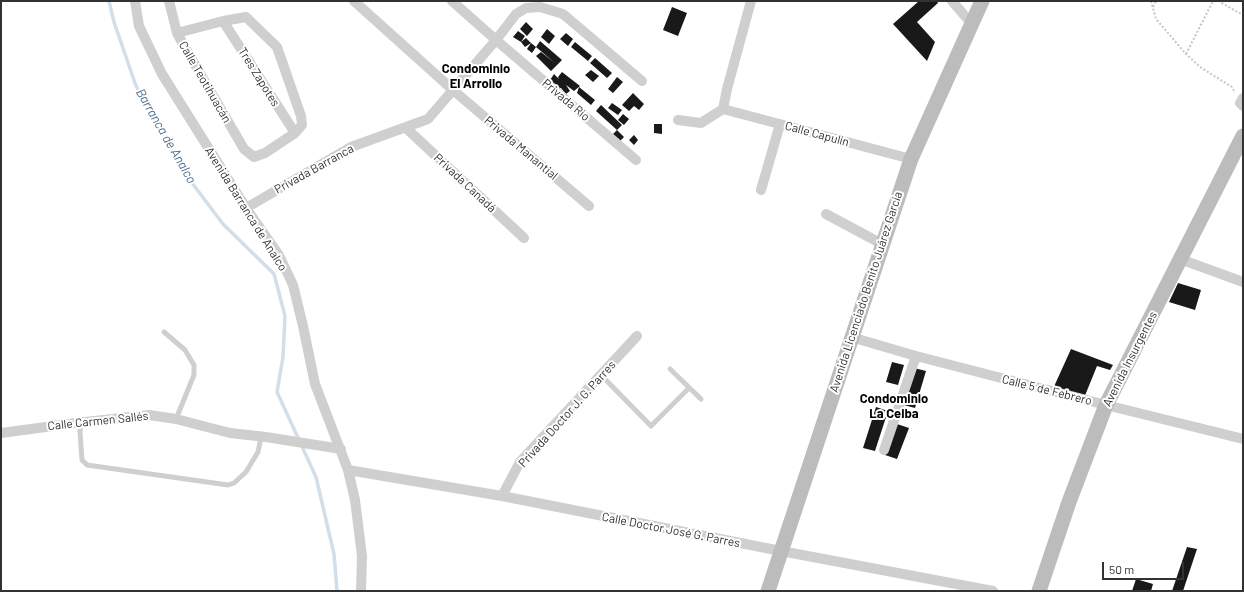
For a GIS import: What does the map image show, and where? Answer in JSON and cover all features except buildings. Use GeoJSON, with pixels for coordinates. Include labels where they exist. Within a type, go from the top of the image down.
{"type":"FeatureCollection","features":[{"type":"Feature","properties":{"kind":"main road","name":"Avenida Licenciado Benito Juárez García"},"geometry":{"type":"LineString","coordinates":[[768,591],[911,159],[982,1]]}},
{"type":"Feature","properties":{"kind":"main road","name":"Avenida Insurgentes"},"geometry":{"type":"LineString","coordinates":[[1039,591],[1069,502],[1106,405],[1180,259],[1239,156],[1243,136]]}},
{"type":"Feature","properties":{"kind":"street","name":"Avenida Barranca de Analco"},"geometry":{"type":"LineString","coordinates":[[135,1],[139,26],[162,74],[246,208],[279,255],[293,285],[304,326],[315,384],[341,449],[355,500],[362,556],[361,591]]}},
{"type":"Feature","properties":{"kind":"street","name":"Calle Teotihuacán"},"geometry":{"type":"LineString","coordinates":[[169,1],[177,33],[186,51],[244,149],[254,157],[265,153],[295,133]]}},
{"type":"Feature","properties":{"kind":"street","name":"Privada Manantial"},"geometry":{"type":"LineString","coordinates":[[354,1],[452,90],[589,206]]}},
{"type":"Feature","properties":{"kind":"street","name":"Privada Río"},"geometry":{"type":"LineString","coordinates":[[452,1],[636,160]]}},
{"type":"Feature","properties":{"kind":"street"},"geometry":{"type":"LineString","coordinates":[[678,120],[700,123],[723,109],[751,1]]}},
{"type":"Feature","properties":{"kind":"street"},"geometry":{"type":"LineString","coordinates":[[952,1],[971,23]]}},
{"type":"Feature","properties":{"kind":"street","name":"Privada Barranca"},"geometry":{"type":"LineString","coordinates":[[246,208],[350,147],[428,119],[496,40],[516,14],[526,8],[540,7],[562,14],[642,81]]}},
{"type":"Feature","properties":{"kind":"street"},"geometry":{"type":"LineString","coordinates":[[177,33],[223,21],[246,17],[277,47],[301,116],[302,125],[295,133]]}},
{"type":"Feature","properties":{"kind":"street","name":"Tres Zapotes"},"geometry":{"type":"LineString","coordinates":[[223,21],[295,133]]}},
{"type":"Feature","properties":{"kind":"street","name":"Calle Capulín"},"geometry":{"type":"LineString","coordinates":[[723,109],[911,159]]}},
{"type":"Feature","properties":{"kind":"street"},"geometry":{"type":"LineString","coordinates":[[761,190],[780,124]]}},
{"type":"Feature","properties":{"kind":"street","name":"Privada Canadá"},"geometry":{"type":"LineString","coordinates":[[406,128],[524,238]]}},
{"type":"Feature","properties":{"kind":"street"},"geometry":{"type":"LineString","coordinates":[[826,214],[882,244]]}},
{"type":"Feature","properties":{"kind":"street"},"geometry":{"type":"LineString","coordinates":[[1180,259],[1243,282]]}},
{"type":"Feature","properties":{"kind":"street","name":"Privada Doctor J. G. Parres"},"geometry":{"type":"LineString","coordinates":[[502,496],[520,462],[637,336]]}},
{"type":"Feature","properties":{"kind":"street","name":"Calle 5 de Febrero"},"geometry":{"type":"LineString","coordinates":[[851,337],[916,356],[1243,439]]}},
{"type":"Feature","properties":{"kind":"street"},"geometry":{"type":"LineString","coordinates":[[884,450],[916,356]]}},
{"type":"Feature","properties":{"kind":"street","name":"Calle Carmen Sallés"},"geometry":{"type":"LineString","coordinates":[[1,433],[149,414],[176,418],[230,433],[341,449]]}},
{"type":"Feature","properties":{"kind":"street","name":"Calle Doctor José G. Parres"},"geometry":{"type":"LineString","coordinates":[[348,470],[502,496],[993,591]]}},
{"type":"Feature","properties":{"kind":"lane"},"geometry":{"type":"LineString","coordinates":[[164,332],[185,350],[194,365],[194,375],[176,418]]}},
{"type":"Feature","properties":{"kind":"lane"},"geometry":{"type":"LineString","coordinates":[[670,369],[700,399]]}},
{"type":"Feature","properties":{"kind":"lane"},"geometry":{"type":"LineString","coordinates":[[601,375],[651,426],[689,388]]}},
{"type":"Feature","properties":{"kind":"lane"},"geometry":{"type":"LineString","coordinates":[[78,422],[82,460],[87,465],[228,485],[234,483],[246,472],[258,452],[264,437]]}},
{"type":"Feature","properties":{"kind":"path"},"geometry":{"type":"LineString","coordinates":[[1151,1],[1156,19],[1186,54],[1200,67],[1232,87],[1242,102]]}},
{"type":"Feature","properties":{"kind":"path"},"geometry":{"type":"LineString","coordinates":[[1152,8],[1156,1]]}},
{"type":"Feature","properties":{"kind":"path"},"geometry":{"type":"LineString","coordinates":[[1186,54],[1212,1]]}},
{"type":"Feature","properties":{"kind":"path"},"geometry":{"type":"LineString","coordinates":[[1218,1],[1243,15]]}},
{"type":"Feature","properties":{"kind":"waterway","name":"Barranca de Analco"},"geometry":{"type":"LineString","coordinates":[[109,1],[114,22],[136,86],[183,171],[223,224],[274,274],[285,316],[283,357],[277,392],[316,477],[334,554],[337,591]]}},
{"type":"Feature","properties":{"kind":"district","name":"Condominio El Arrollo"},"geometry":{"type":"Point","coordinates":[476,76]}},
{"type":"Feature","properties":{"kind":"district","name":"Condominio La Ceiba"},"geometry":{"type":"Point","coordinates":[894,406]}}]}
